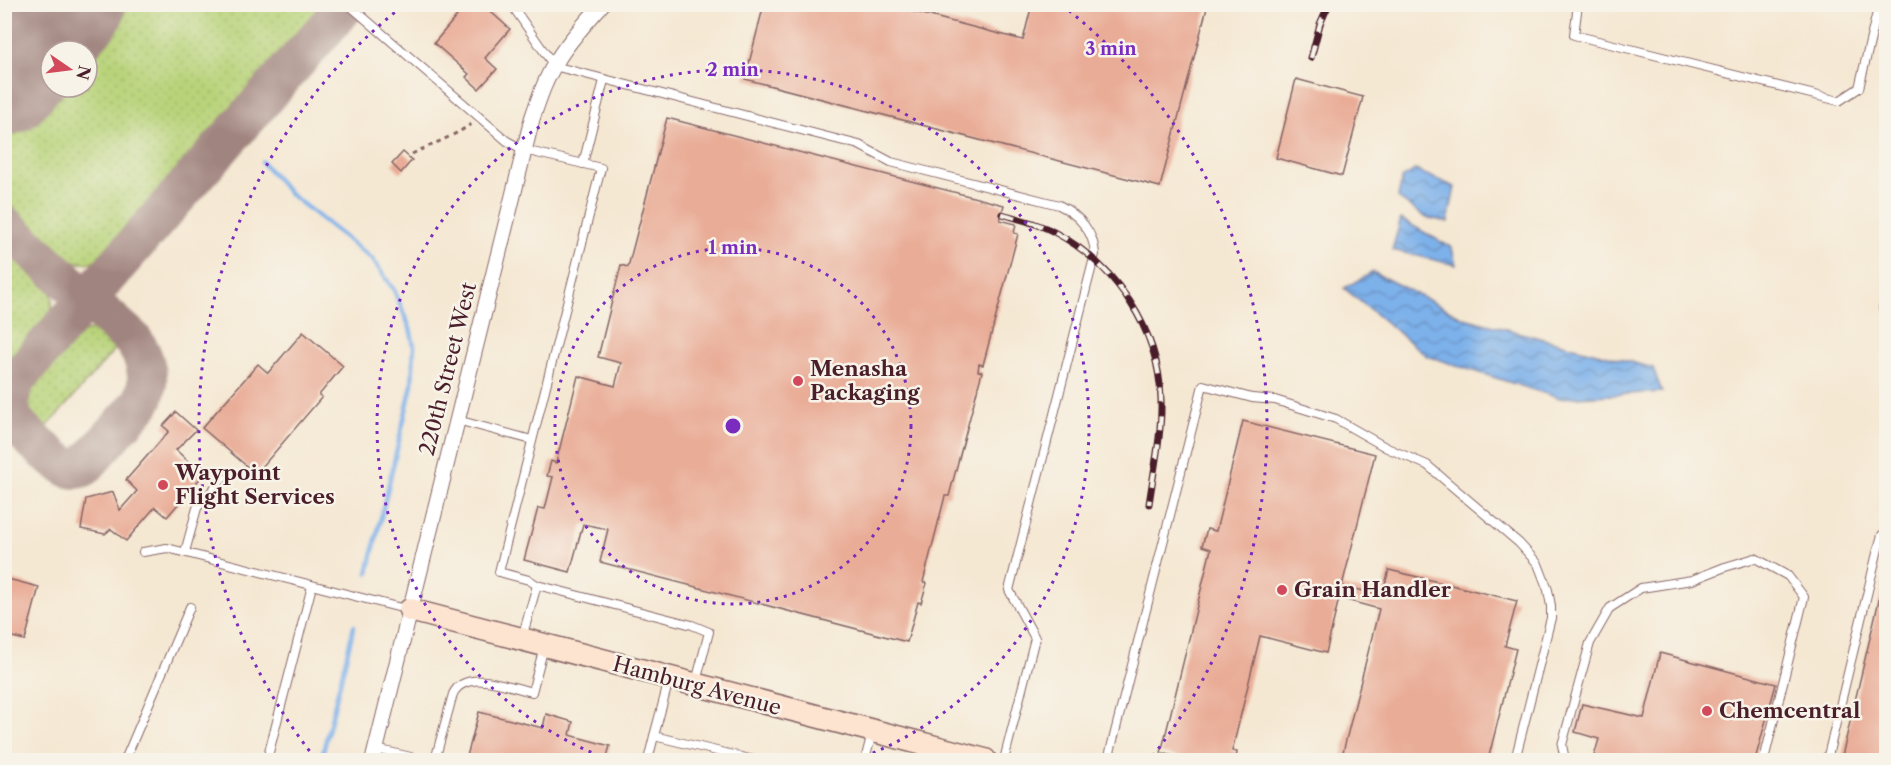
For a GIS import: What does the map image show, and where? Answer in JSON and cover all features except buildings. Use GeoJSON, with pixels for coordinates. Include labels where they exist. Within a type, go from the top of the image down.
{"type":"FeatureCollection","features":[{"type":"Feature","properties":{"kind":"street","name":"220th Street West"},"geometry":{"type":"LineString","coordinates":[[374,755],[536,108],[554,66],[568,43],[602,4]]}},
{"type":"Feature","properties":{"kind":"street","name":"Hamburg Avenue"},"geometry":{"type":"LineString","coordinates":[[410,610],[984,760]]}},
{"type":"Feature","properties":{"kind":"lane"},"geometry":{"type":"LineString","coordinates":[[348,4],[507,141],[524,150],[601,168],[499,572],[529,580],[537,585],[692,624],[709,632],[695,686]]}},
{"type":"Feature","properties":{"kind":"lane"},"geometry":{"type":"LineString","coordinates":[[511,4],[554,66],[859,145],[891,162],[1059,205],[1070,210],[1080,219],[1092,237],[1095,245],[1094,258],[1009,590],[1035,638],[1004,760]]}},
{"type":"Feature","properties":{"kind":"lane"},"geometry":{"type":"LineString","coordinates":[[1578,4],[1574,35],[1839,101],[1859,88],[1880,4]]}},
{"type":"Feature","properties":{"kind":"lane"},"geometry":{"type":"LineString","coordinates":[[583,164],[604,80]]}},
{"type":"Feature","properties":{"kind":"lane"},"geometry":{"type":"LineString","coordinates":[[1887,295],[1883,308],[1887,312]]}},
{"type":"Feature","properties":{"kind":"lane"},"geometry":{"type":"LineString","coordinates":[[1108,760],[1203,386],[1252,398],[1275,400],[1336,419],[1396,452],[1427,465],[1519,543],[1538,564],[1548,590],[1551,618],[1515,760]]}},
{"type":"Feature","properties":{"kind":"lane"},"geometry":{"type":"LineString","coordinates":[[457,420],[532,440]]}},
{"type":"Feature","properties":{"kind":"lane"},"geometry":{"type":"LineString","coordinates":[[185,552],[197,508],[223,478]]}},
{"type":"Feature","properties":{"kind":"lane"},"geometry":{"type":"LineString","coordinates":[[1827,760],[1878,549],[1882,535],[1887,533]]}},
{"type":"Feature","properties":{"kind":"lane"},"geometry":{"type":"LineString","coordinates":[[143,552],[167,548],[410,610]]}},
{"type":"Feature","properties":{"kind":"lane"},"geometry":{"type":"LineString","coordinates":[[1565,760],[1562,745],[1590,643],[1610,608],[1641,588],[1692,580],[1755,558],[1788,576],[1804,597],[1764,760]]}},
{"type":"Feature","properties":{"kind":"lane"},"geometry":{"type":"LineString","coordinates":[[522,640],[537,585]]}},
{"type":"Feature","properties":{"kind":"lane"},"geometry":{"type":"LineString","coordinates":[[267,760],[312,586]]}},
{"type":"Feature","properties":{"kind":"lane"},"geometry":{"type":"LineString","coordinates":[[125,760],[190,607]]}},
{"type":"Feature","properties":{"kind":"lane"},"geometry":{"type":"LineString","coordinates":[[435,760],[453,694],[458,686],[468,681],[483,680],[532,692],[545,646]]}},
{"type":"Feature","properties":{"kind":"lane"},"geometry":{"type":"LineString","coordinates":[[648,760],[669,679]]}},
{"type":"Feature","properties":{"kind":"lane"},"geometry":{"type":"LineString","coordinates":[[865,760],[872,732]]}},
{"type":"Feature","properties":{"kind":"lane"},"geometry":{"type":"LineString","coordinates":[[654,736],[754,760]]}},
{"type":"Feature","properties":{"kind":"lane"},"geometry":{"type":"LineString","coordinates":[[374,755],[424,760]]}},
{"type":"Feature","properties":{"kind":"path"},"geometry":{"type":"LineString","coordinates":[[412,154],[458,134],[480,118]]}},
{"type":"Feature","properties":{"kind":"green space"},"geometry":{"type":"Polygon","coordinates":[[[4,5],[40,5],[5,44],[4,5]]]}},
{"type":"Feature","properties":{"kind":"green space"},"geometry":{"type":"Polygon","coordinates":[[[111,5],[328,5],[108,253],[86,263],[64,256],[5,205],[5,125],[39,86],[39,99],[99,99],[99,39],[81,39],[111,5]]]}},
{"type":"Feature","properties":{"kind":"green space"},"geometry":{"type":"Polygon","coordinates":[[[5,246],[46,283],[52,295],[52,307],[41,332],[5,373],[5,246]]]}},
{"type":"Feature","properties":{"kind":"green space"},"geometry":{"type":"Polygon","coordinates":[[[93,330],[108,336],[116,348],[46,428],[40,425],[31,418],[26,409],[27,391],[81,332],[93,330]]]}},
{"type":"Feature","properties":{"kind":"water"},"geometry":{"type":"Polygon","coordinates":[[[1415,170],[1455,187],[1448,222],[1425,217],[1398,198],[1402,178],[1415,170]]]}},
{"type":"Feature","properties":{"kind":"water"},"geometry":{"type":"Polygon","coordinates":[[[1401,219],[1452,248],[1456,265],[1392,250],[1401,219]]]}},
{"type":"Feature","properties":{"kind":"water"},"geometry":{"type":"Polygon","coordinates":[[[1373,272],[1464,318],[1653,368],[1662,392],[1559,398],[1427,356],[1344,288],[1373,272]]]}},
{"type":"Feature","properties":{"kind":"waterway"},"geometry":{"type":"LineString","coordinates":[[262,162],[290,194],[372,259],[394,290],[410,328],[414,346],[412,385],[368,573]]}},
{"type":"Feature","properties":{"kind":"waterway"},"geometry":{"type":"LineString","coordinates":[[321,760],[354,626]]}},
{"type":"Feature","properties":{"kind":"taxiway"},"geometry":{"type":"LineString","coordinates":[[4,393],[347,4]]}},
{"type":"Feature","properties":{"kind":"taxiway"},"geometry":{"type":"LineString","coordinates":[[4,225],[132,339],[144,361],[147,386],[141,403],[84,467],[75,469],[64,465],[48,453],[16,423],[10,404],[15,381]]}},
{"type":"Feature","properties":{"kind":"runway"},"geometry":{"type":"LineString","coordinates":[[4,86],[76,4]]}},
{"type":"Feature","properties":{"kind":"railway"},"geometry":{"type":"LineString","coordinates":[[1311,58],[1320,24],[1329,4]]}},
{"type":"Feature","properties":{"kind":"railway"},"geometry":{"type":"LineString","coordinates":[[1002,214],[1042,226],[1076,245],[1114,280],[1130,301],[1142,324],[1152,348],[1161,399],[1159,438],[1149,504]]}},
{"type":"Feature","properties":{"kind":"place","name":"Menasha Packaging"},"geometry":{"type":"Point","coordinates":[798,381]}},
{"type":"Feature","properties":{"kind":"place","name":"Waypoint Flight Services"},"geometry":{"type":"Point","coordinates":[163,485]}},
{"type":"Feature","properties":{"kind":"place","name":"Grain Handler"},"geometry":{"type":"Point","coordinates":[1282,590]}},
{"type":"Feature","properties":{"kind":"place","name":"Chemcentral"},"geometry":{"type":"Point","coordinates":[1707,711]}}]}
